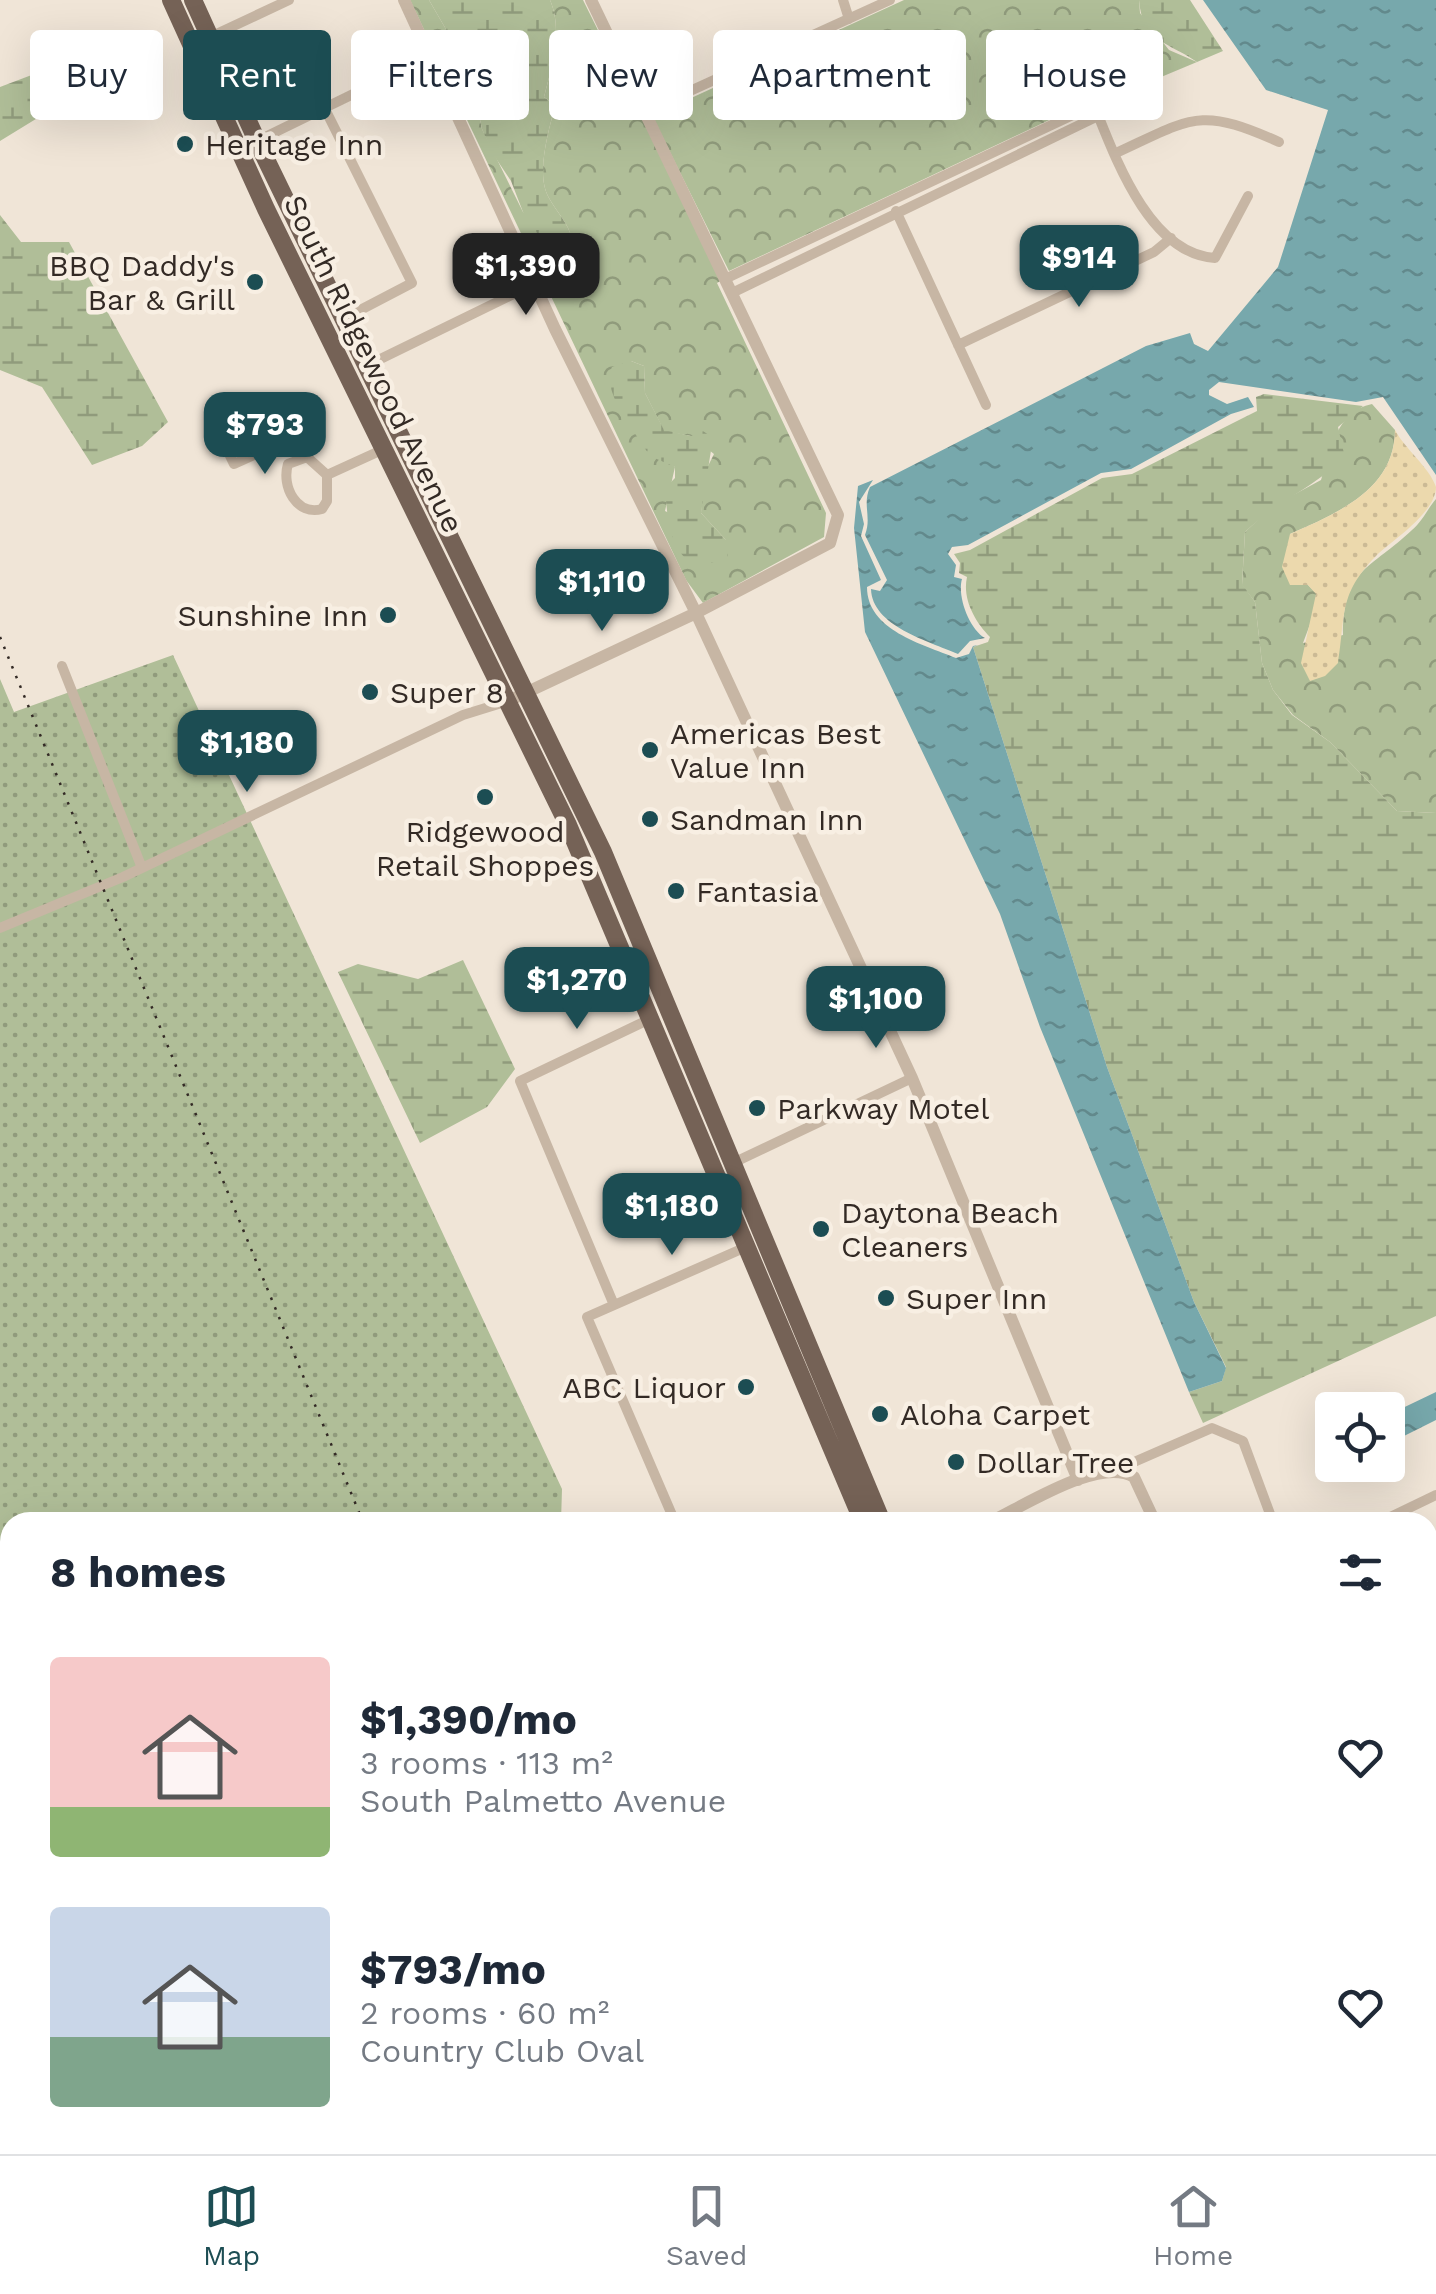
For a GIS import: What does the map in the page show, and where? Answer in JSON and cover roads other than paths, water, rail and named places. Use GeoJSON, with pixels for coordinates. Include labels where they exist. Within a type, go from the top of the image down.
{"type":"FeatureCollection","features":[{"type":"Feature","properties":{"kind":"main road","name":"South Ridgewood Avenue"},"geometry":{"type":"LineString","coordinates":[[171,0],[184,30]]}},
{"type":"Feature","properties":{"kind":"main road","name":"South Ridgewood Avenue"},"geometry":{"type":"LineString","coordinates":[[193,0],[207,30]]}},
{"type":"Feature","properties":{"kind":"main road","name":"South Ridgewood Avenue"},"geometry":{"type":"LineString","coordinates":[[225,120],[508,701],[652,1018],[859,1512]]}},
{"type":"Feature","properties":{"kind":"main road"},"geometry":{"type":"LineString","coordinates":[[231,120],[246,139],[257,141]]}},
{"type":"Feature","properties":{"kind":"main road","name":"South Ridgewood Avenue"},"geometry":{"type":"LineString","coordinates":[[248,120],[603,852],[878,1512]]}},
{"type":"Feature","properties":{"kind":"main road"},"geometry":{"type":"LineString","coordinates":[[239,150],[250,152],[272,173]]}},
{"type":"Feature","properties":{"kind":"main road"},"geometry":{"type":"LineString","coordinates":[[652,1018],[666,1024],[686,1049]]}},
{"type":"Feature","properties":{"kind":"main road"},"geometry":{"type":"LineString","coordinates":[[748,1253],[775,1287],[786,1290]]}},
{"type":"Feature","properties":{"kind":"street"},"geometry":{"type":"LineString","coordinates":[[225,30],[289,0]]}},
{"type":"Feature","properties":{"kind":"street"},"geometry":{"type":"LineString","coordinates":[[404,0],[418,30]]}},
{"type":"Feature","properties":{"kind":"street"},"geometry":{"type":"LineString","coordinates":[[591,0],[605,30]]}},
{"type":"Feature","properties":{"kind":"street"},"geometry":{"type":"LineString","coordinates":[[843,0],[849,19]]}},
{"type":"Feature","properties":{"kind":"street"},"geometry":{"type":"LineString","coordinates":[[693,90],[890,0]]}},
{"type":"Feature","properties":{"kind":"street"},"geometry":{"type":"LineString","coordinates":[[1116,153],[1202,116],[1230,120],[1278,142]]}},
{"type":"Feature","properties":{"kind":"street"},"geometry":{"type":"LineString","coordinates":[[331,119],[412,283],[343,319]]}},
{"type":"Feature","properties":{"kind":"street"},"geometry":{"type":"LineString","coordinates":[[257,141],[302,120]]}},
{"type":"Feature","properties":{"kind":"street"},"geometry":{"type":"LineString","coordinates":[[460,120],[534,284],[696,613],[912,1078],[1001,1284],[1078,1480]]}},
{"type":"Feature","properties":{"kind":"street"},"geometry":{"type":"LineString","coordinates":[[0,928],[142,868],[463,715],[508,701],[696,613],[830,542],[838,515],[648,120]]}},
{"type":"Feature","properties":{"kind":"street"},"geometry":{"type":"LineString","coordinates":[[727,278],[1076,120]]}},
{"type":"Feature","properties":{"kind":"street"},"geometry":{"type":"LineString","coordinates":[[734,292],[1078,120]]}},
{"type":"Feature","properties":{"kind":"street"},"geometry":{"type":"LineString","coordinates":[[1100,120],[1152,219],[1171,238],[1216,258],[1248,196]]}},
{"type":"Feature","properties":{"kind":"street"},"geometry":{"type":"LineString","coordinates":[[891,201],[986,406]]}},
{"type":"Feature","properties":{"kind":"street"},"geometry":{"type":"LineString","coordinates":[[958,345],[1154,252],[1171,238]]}},
{"type":"Feature","properties":{"kind":"street"},"geometry":{"type":"LineString","coordinates":[[366,366],[534,284]]}},
{"type":"Feature","properties":{"kind":"street"},"geometry":{"type":"LineString","coordinates":[[250,426],[222,439],[234,464],[256,454]]}},
{"type":"Feature","properties":{"kind":"street"},"geometry":{"type":"LineString","coordinates":[[326,474],[384,448]]}},
{"type":"Feature","properties":{"kind":"street"},"geometry":{"type":"LineString","coordinates":[[307,457],[326,474],[327,501],[322,510],[311,512],[301,508],[286,484],[288,464],[307,457]]}},
{"type":"Feature","properties":{"kind":"street"},"geometry":{"type":"LineString","coordinates":[[62,666],[142,868]]}},
{"type":"Feature","properties":{"kind":"street"},"geometry":{"type":"LineString","coordinates":[[614,1305],[520,1081],[652,1018]]}},
{"type":"Feature","properties":{"kind":"street"},"geometry":{"type":"LineString","coordinates":[[733,1162],[912,1078]]}},
{"type":"Feature","properties":{"kind":"street"},"geometry":{"type":"LineString","coordinates":[[671,1512],[587,1316],[748,1253]]}},
{"type":"Feature","properties":{"kind":"street"},"geometry":{"type":"LineString","coordinates":[[1011,1512],[1078,1480],[1118,1469],[1200,1432],[1222,1429],[1243,1441],[1269,1512]]}},
{"type":"Feature","properties":{"kind":"street"},"geometry":{"type":"LineString","coordinates":[[1118,1469],[1134,1477],[1150,1512]]}},
{"type":"Feature","properties":{"kind":"street"},"geometry":{"type":"LineString","coordinates":[[1401,1512],[1436,1495]]}},
{"type":"Feature","properties":{"kind":"water"},"geometry":{"type":"Polygon","coordinates":[[[1203,0],[1436,0],[1436,475],[1383,397],[1356,402],[1219,382],[1209,390],[1209,395],[1227,404],[1248,397],[1254,407],[1231,414],[1131,469],[1101,473],[968,545],[952,547],[948,554],[956,565],[954,577],[962,579],[966,612],[985,638],[970,641],[958,654],[891,622],[874,602],[871,589],[880,591],[887,580],[865,535],[870,487],[1146,346],[1190,333],[1194,344],[1208,351],[1278,267],[1328,110],[1266,90],[1203,0]]]}},
{"type":"Feature","properties":{"kind":"water"},"geometry":{"type":"Polygon","coordinates":[[[873,480],[859,502],[864,524],[861,536],[881,580],[867,587],[869,602],[886,625],[928,647],[956,658],[969,654],[973,646],[978,645],[973,647],[1107,1067],[1194,1302],[1226,1368],[1222,1381],[1189,1392],[1040,1027],[1000,914],[865,632],[854,528],[858,486],[873,480]]]}},
{"type":"Feature","properties":{"kind":"water"},"geometry":{"type":"Polygon","coordinates":[[[1436,1392],[1436,1420],[1405,1436],[1405,1407],[1436,1392]]]}},
{"type":"Feature","properties":{"kind":"railway"},"geometry":{"type":"LineString","coordinates":[[0,637],[359,1512]]}},
{"type":"Feature","properties":{"kind":"place","name":"Heritage Inn"},"geometry":{"type":"Point","coordinates":[185,144]}},
{"type":"Feature","properties":{"kind":"place","name":"BBQ Daddy's Bar & Grill"},"geometry":{"type":"Point","coordinates":[255,282]}},
{"type":"Feature","properties":{"kind":"place","name":"Sunshine Inn"},"geometry":{"type":"Point","coordinates":[388,615]}},
{"type":"Feature","properties":{"kind":"place","name":"Super 8"},"geometry":{"type":"Point","coordinates":[370,692]}},
{"type":"Feature","properties":{"kind":"place","name":"Americas Best Value Inn"},"geometry":{"type":"Point","coordinates":[650,750]}},
{"type":"Feature","properties":{"kind":"place","name":"Ridgewood Retail Shoppes"},"geometry":{"type":"Point","coordinates":[485,797]}},
{"type":"Feature","properties":{"kind":"place","name":"Sandman Inn"},"geometry":{"type":"Point","coordinates":[650,819]}},
{"type":"Feature","properties":{"kind":"place","name":"Fantasia"},"geometry":{"type":"Point","coordinates":[676,891]}},
{"type":"Feature","properties":{"kind":"place","name":"Parkway Motel"},"geometry":{"type":"Point","coordinates":[757,1108]}},
{"type":"Feature","properties":{"kind":"place","name":"Daytona Beach Cleaners"},"geometry":{"type":"Point","coordinates":[821,1229]}},
{"type":"Feature","properties":{"kind":"place","name":"Super Inn"},"geometry":{"type":"Point","coordinates":[886,1298]}},
{"type":"Feature","properties":{"kind":"place","name":"ABC Liquor"},"geometry":{"type":"Point","coordinates":[746,1387]}},
{"type":"Feature","properties":{"kind":"place","name":"Aloha Carpet"},"geometry":{"type":"Point","coordinates":[880,1414]}},
{"type":"Feature","properties":{"kind":"place","name":"Dollar Tree"},"geometry":{"type":"Point","coordinates":[956,1462]}}]}
